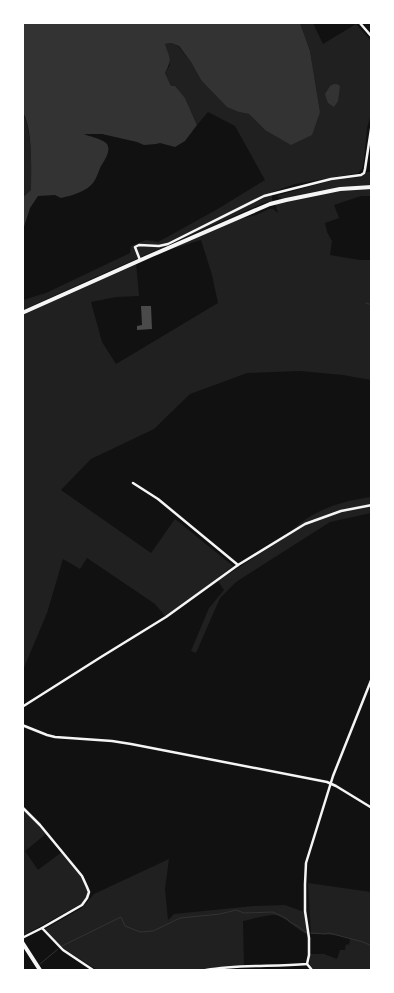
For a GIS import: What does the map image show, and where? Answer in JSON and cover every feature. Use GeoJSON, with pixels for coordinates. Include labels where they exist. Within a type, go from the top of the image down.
{"type":"FeatureCollection","features":[{"type":"Feature","properties":{"kind":"main road"},"geometry":{"type":"LineString","coordinates":[[22,313],[140,260],[275,203],[340,189],[372,186]]}},
{"type":"Feature","properties":{"kind":"main road"},"geometry":{"type":"LineString","coordinates":[[22,942],[40,970]]}},
{"type":"Feature","properties":{"kind":"street"},"geometry":{"type":"LineString","coordinates":[[359,22],[372,37]]}},
{"type":"Feature","properties":{"kind":"street"},"geometry":{"type":"LineString","coordinates":[[140,260],[135,246],[168,244],[264,196],[331,179],[364,173],[372,124]]}},
{"type":"Feature","properties":{"kind":"street"},"geometry":{"type":"LineString","coordinates":[[133,483],[158,499],[238,565]]}},
{"type":"Feature","properties":{"kind":"street"},"geometry":{"type":"LineString","coordinates":[[22,707],[166,617],[238,565],[304,524],[341,511],[371,505],[372,511]]}},
{"type":"Feature","properties":{"kind":"street"},"geometry":{"type":"LineString","coordinates":[[307,964],[309,938],[305,911],[306,863],[333,776],[372,678]]}},
{"type":"Feature","properties":{"kind":"street"},"geometry":{"type":"LineString","coordinates":[[22,725],[47,736],[131,744],[332,783],[372,808]]}},
{"type":"Feature","properties":{"kind":"street"},"geometry":{"type":"LineString","coordinates":[[22,807],[40,824],[82,876],[89,892],[82,905],[22,938]]}},
{"type":"Feature","properties":{"kind":"street"},"geometry":{"type":"LineString","coordinates":[[42,928],[63,950],[93,970]]}},
{"type":"Feature","properties":{"kind":"street"},"geometry":{"type":"LineString","coordinates":[[206,970],[231,967],[307,964]]}},
{"type":"Feature","properties":{"kind":"street"},"geometry":{"type":"LineString","coordinates":[[307,964],[312,970]]}},
{"type":"Feature","properties":{"kind":"shaded area"},"geometry":{"type":"Polygon","coordinates":[[[23,22],[300,23],[310,51],[320,112],[312,135],[291,145],[265,130],[249,114],[227,107],[201,80],[179,46],[171,43],[165,44],[170,61],[165,73],[171,86],[175,86],[185,98],[197,125],[185,141],[175,147],[160,143],[144,145],[102,134],[84,134],[101,140],[108,146],[107,156],[94,181],[83,191],[65,197],[61,198],[55,195],[38,196],[30,208],[23,230],[23,197],[31,190],[31,150],[23,112],[23,22]]]}},
{"type":"Feature","properties":{"kind":"shaded area"},"geometry":{"type":"Polygon","coordinates":[[[300,23],[313,23],[323,44],[356,24],[371,41],[371,114],[367,128],[362,169],[358,173],[295,184],[272,192],[272,201],[263,203],[23,310],[23,300],[46,293],[130,253],[131,246],[146,240],[158,242],[265,180],[235,126],[208,112],[197,125],[185,98],[171,86],[165,73],[170,65],[165,44],[171,43],[178,46],[191,62],[201,80],[239,112],[249,114],[265,130],[320,112],[310,51],[300,23]]]}},
{"type":"Feature","properties":{"kind":"shaded area"},"geometry":{"type":"Polygon","coordinates":[[[334,84],[340,86],[338,101],[334,107],[328,103],[325,94],[330,86],[334,84]]]}},
{"type":"Feature","properties":{"kind":"shaded area"},"geometry":{"type":"Polygon","coordinates":[[[22,112],[26,120],[30,139],[31,161],[31,190],[23,197],[22,112]]]}},
{"type":"Feature","properties":{"kind":"shaded area"},"geometry":{"type":"Polygon","coordinates":[[[367,172],[371,172],[371,196],[361,196],[334,205],[339,218],[325,223],[332,241],[330,255],[371,260],[371,380],[300,371],[247,373],[190,394],[154,429],[91,459],[61,490],[151,553],[175,519],[233,566],[165,616],[155,604],[87,558],[80,569],[63,559],[47,613],[23,670],[23,315],[136,262],[139,296],[116,297],[91,302],[102,342],[116,364],[218,303],[212,275],[201,240],[152,255],[229,222],[256,215],[269,209],[273,209],[278,213],[275,203],[285,200],[276,196],[333,180],[360,177],[367,172]]]}},
{"type":"Feature","properties":{"kind":"shaded area"},"geometry":{"type":"Polygon","coordinates":[[[371,497],[371,513],[330,522],[236,582],[220,598],[196,653],[191,651],[209,608],[224,590],[218,581],[287,536],[304,520],[314,514],[348,501],[371,497]]]}},
{"type":"Feature","properties":{"kind":"shaded area"},"geometry":{"type":"Polygon","coordinates":[[[22,808],[47,833],[25,851],[38,870],[62,852],[83,878],[88,889],[86,899],[81,904],[24,935],[22,932],[22,808]]]}},
{"type":"Feature","properties":{"kind":"shaded area"},"geometry":{"type":"Polygon","coordinates":[[[169,859],[165,889],[168,920],[174,914],[253,906],[285,905],[304,912],[307,934],[279,916],[263,916],[243,921],[244,967],[206,970],[97,970],[64,949],[45,929],[82,908],[94,894],[169,859]]]}},
{"type":"Feature","properties":{"kind":"shaded area"},"geometry":{"type":"Polygon","coordinates":[[[308,883],[371,892],[371,970],[314,970],[310,966],[310,954],[324,954],[337,959],[340,950],[345,950],[346,944],[349,945],[350,939],[336,935],[311,934],[308,883]]]}},
{"type":"Feature","properties":{"kind":"building"},"geometry":{"type":"Polygon","coordinates":[[[141,306],[151,306],[152,329],[137,330],[137,326],[142,325],[141,306]]]}},
{"type":"Feature","properties":{"kind":"waterway"},"geometry":{"type":"LineString","coordinates":[[366,303],[372,305]]}},
{"type":"Feature","properties":{"kind":"waterway"},"geometry":{"type":"LineString","coordinates":[[62,946],[121,917],[125,926],[140,932],[153,931],[180,918],[220,914],[236,910],[244,913],[273,912],[307,933]]}},
{"type":"Feature","properties":{"kind":"waterway"},"geometry":{"type":"LineString","coordinates":[[311,933],[329,933],[372,946]]}},
{"type":"Feature","properties":{"kind":"waterway"},"geometry":{"type":"LineString","coordinates":[[40,964],[58,949]]}}]}
